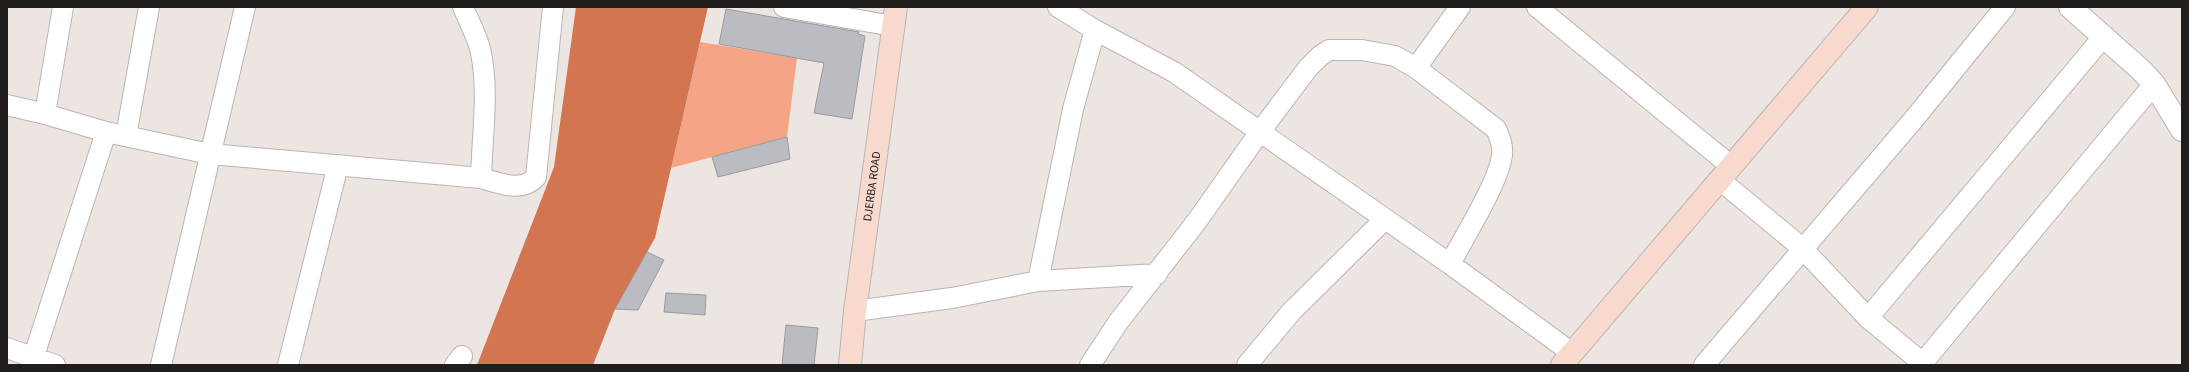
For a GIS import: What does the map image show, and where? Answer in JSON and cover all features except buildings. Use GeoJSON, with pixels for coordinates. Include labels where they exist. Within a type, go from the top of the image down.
{"type":"FeatureCollection","features":[{"type":"Feature","properties":{"kind":"main road"},"geometry":{"type":"LineString","coordinates":[[1566,361],[1867,7]]}},
{"type":"Feature","properties":{"kind":"main road","name":"DJERBA ROAD"},"geometry":{"type":"LineString","coordinates":[[850,365],[855,311],[894,17]]}},
{"type":"Feature","properties":{"kind":"street"},"geometry":{"type":"LineString","coordinates":[[46,114],[63,7]]}},
{"type":"Feature","properties":{"kind":"street"},"geometry":{"type":"LineString","coordinates":[[126,136],[149,7]]}},
{"type":"Feature","properties":{"kind":"street"},"geometry":{"type":"LineString","coordinates":[[161,365],[245,7]]}},
{"type":"Feature","properties":{"kind":"street"},"geometry":{"type":"LineString","coordinates":[[463,7],[481,51],[484,73],[485,95],[481,178]]}},
{"type":"Feature","properties":{"kind":"street"},"geometry":{"type":"LineString","coordinates":[[7,105],[46,114],[106,132],[210,154],[481,178],[522,186],[530,184],[536,177],[553,7]]}},
{"type":"Feature","properties":{"kind":"street"},"geometry":{"type":"LineString","coordinates":[[784,7],[894,17]]}},
{"type":"Feature","properties":{"kind":"street"},"geometry":{"type":"LineString","coordinates":[[1058,7],[1095,30],[1174,72],[1384,220],[1450,264],[1566,361]]}},
{"type":"Feature","properties":{"kind":"street"},"geometry":{"type":"LineString","coordinates":[[1416,68],[1460,7]]}},
{"type":"Feature","properties":{"kind":"street"},"geometry":{"type":"LineString","coordinates":[[1704,365],[1802,248],[1914,119],[2005,7]]}},
{"type":"Feature","properties":{"kind":"street"},"geometry":{"type":"LineString","coordinates":[[2070,7],[2104,36],[2154,84],[2182,130]]}},
{"type":"Feature","properties":{"kind":"street"},"geometry":{"type":"LineString","coordinates":[[1541,8],[1726,173],[1802,248],[1868,318],[1923,364],[2154,84]]}},
{"type":"Feature","properties":{"kind":"street"},"geometry":{"type":"LineString","coordinates":[[1038,281],[1073,109],[1095,30]]}},
{"type":"Feature","properties":{"kind":"street"},"geometry":{"type":"LineString","coordinates":[[1868,318],[2104,36]]}},
{"type":"Feature","properties":{"kind":"street"},"geometry":{"type":"LineString","coordinates":[[1090,365],[1119,321],[1157,274],[1308,68],[1320,56],[1329,50],[1344,49],[1380,52],[1395,56],[1416,68],[1496,128],[1502,140],[1502,156],[1497,175],[1450,264]]}},
{"type":"Feature","properties":{"kind":"street"},"geometry":{"type":"LineString","coordinates":[[34,356],[106,132]]}},
{"type":"Feature","properties":{"kind":"street"},"geometry":{"type":"LineString","coordinates":[[288,365],[338,165]]}},
{"type":"Feature","properties":{"kind":"street"},"geometry":{"type":"LineString","coordinates":[[1247,365],[1291,312],[1384,220]]}},
{"type":"Feature","properties":{"kind":"street"},"geometry":{"type":"LineString","coordinates":[[855,311],[952,298],[1038,281],[1157,274]]}},
{"type":"Feature","properties":{"kind":"street"},"geometry":{"type":"LineString","coordinates":[[7,348],[34,356],[54,365]]}},
{"type":"Feature","properties":{"kind":"shaded area"},"geometry":{"type":"Polygon","coordinates":[[[576,7],[708,7],[655,238],[615,309],[593,365],[477,365],[554,167],[576,7]]]}},
{"type":"Feature","properties":{"kind":"shaded area"},"geometry":{"type":"Polygon","coordinates":[[[700,42],[797,58],[787,137],[671,168],[700,42]]]}}]}
